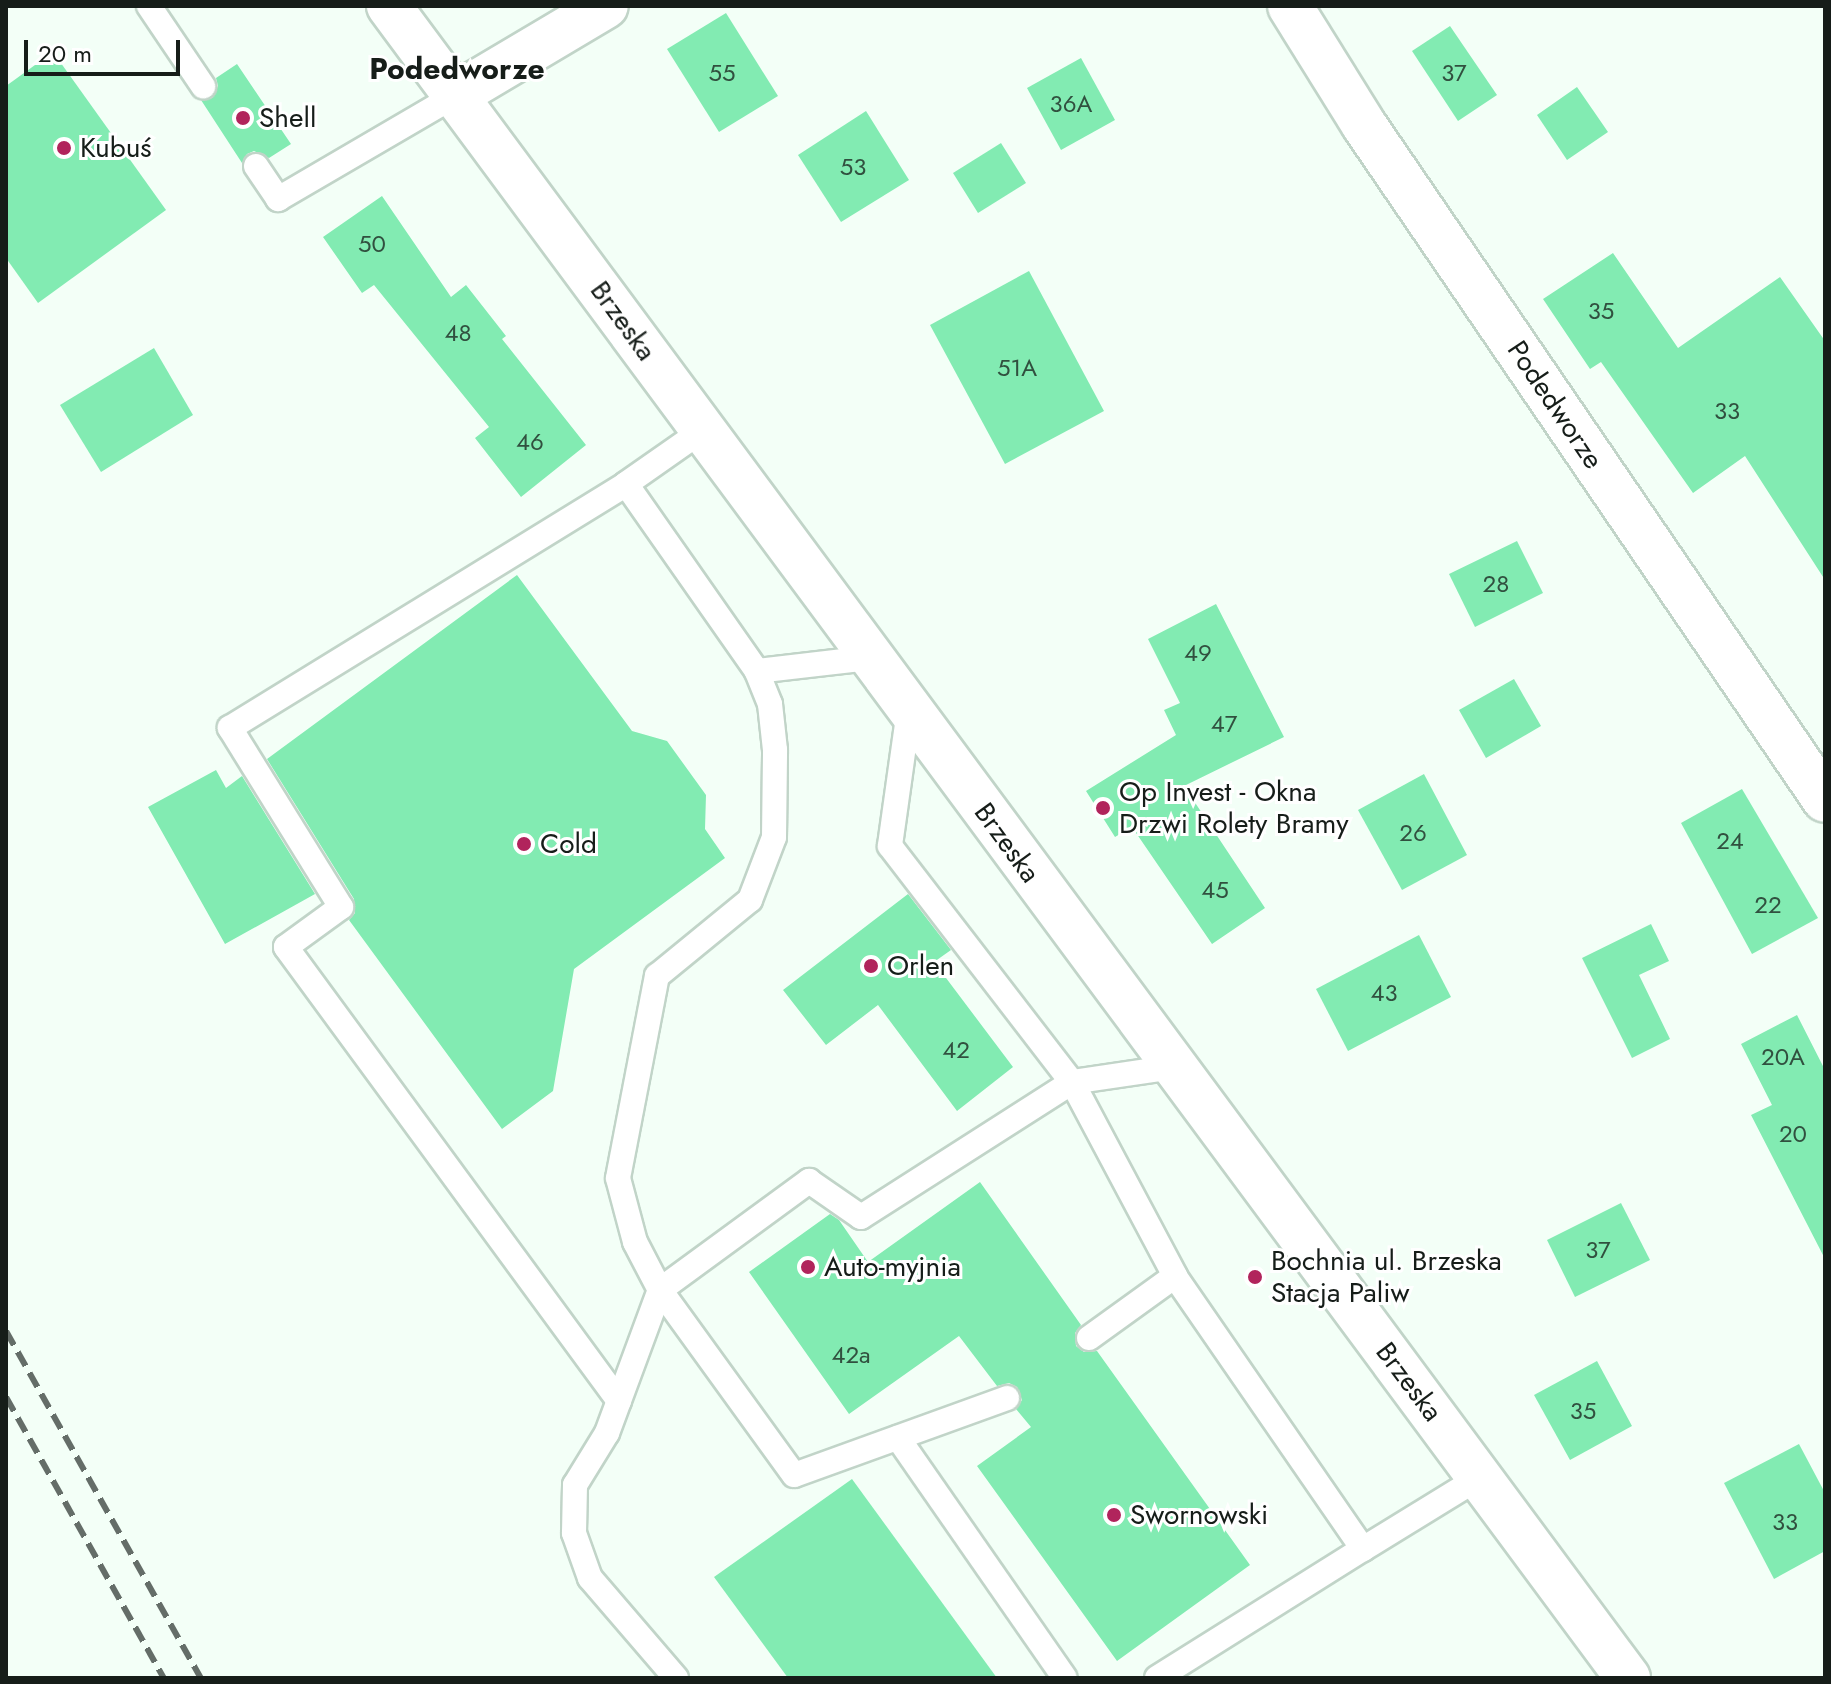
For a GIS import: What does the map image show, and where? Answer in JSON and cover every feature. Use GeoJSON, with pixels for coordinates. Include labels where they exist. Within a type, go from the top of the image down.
{"type":"FeatureCollection","features":[{"type":"Feature","properties":{"kind":"main road","name":"Brzeska"},"geometry":{"type":"LineString","coordinates":[[389,6],[1628,1678]]}},
{"type":"Feature","properties":{"kind":"main road"},"geometry":{"type":"LineString","coordinates":[[456,95],[606,6]]}},
{"type":"Feature","properties":{"kind":"main road","name":"Podedworze"},"geometry":{"type":"LineString","coordinates":[[1290,6],[1364,125],[1825,800]]}},
{"type":"Feature","properties":{"kind":"lane"},"geometry":{"type":"LineString","coordinates":[[149,6],[203,86]]}},
{"type":"Feature","properties":{"kind":"lane"},"geometry":{"type":"LineString","coordinates":[[256,166],[278,199],[456,95]]}},
{"type":"Feature","properties":{"kind":"lane"},"geometry":{"type":"LineString","coordinates":[[619,1401],[286,947],[341,907],[230,728],[626,484],[703,430]]}},
{"type":"Feature","properties":{"kind":"lane"},"geometry":{"type":"LineString","coordinates":[[626,484],[757,671],[770,704],[775,750],[774,837],[750,900],[657,976],[618,1178],[635,1242],[660,1290],[794,1475],[1007,1398]]}},
{"type":"Feature","properties":{"kind":"lane"},"geometry":{"type":"LineString","coordinates":[[757,671],[870,658]]}},
{"type":"Feature","properties":{"kind":"lane"},"geometry":{"type":"LineString","coordinates":[[909,710],[890,846],[1072,1082],[1175,1276],[1363,1549]]}},
{"type":"Feature","properties":{"kind":"lane"},"geometry":{"type":"LineString","coordinates":[[676,1678],[590,1578],[574,1533],[575,1485],[607,1433],[660,1290],[809,1181],[861,1217],[1072,1082],[1173,1067]]}},
{"type":"Feature","properties":{"kind":"lane"},"geometry":{"type":"LineString","coordinates":[[1089,1338],[1175,1276]]}},
{"type":"Feature","properties":{"kind":"lane"},"geometry":{"type":"LineString","coordinates":[[898,1438],[1065,1678]]}},
{"type":"Feature","properties":{"kind":"lane"},"geometry":{"type":"LineString","coordinates":[[1157,1678],[1480,1477]]}},
{"type":"Feature","properties":{"kind":"building"},"geometry":{"type":"Polygon","coordinates":[[[726,13],[778,96],[719,132],[667,49],[726,13]]]}},
{"type":"Feature","properties":{"kind":"building"},"geometry":{"type":"Polygon","coordinates":[[[1450,26],[1497,95],[1458,121],[1412,51],[1450,26]]]}},
{"type":"Feature","properties":{"kind":"building","name":"Kubuś"},"geometry":{"type":"Polygon","coordinates":[[[53,52],[166,210],[38,303],[6,258],[6,86],[53,52]]]}},
{"type":"Feature","properties":{"kind":"building"},"geometry":{"type":"Polygon","coordinates":[[[1081,58],[1115,120],[1061,150],[1027,88],[1081,58]]]}},
{"type":"Feature","properties":{"kind":"building","name":"Shell"},"geometry":{"type":"Polygon","coordinates":[[[237,64],[291,144],[269,158],[254,151],[247,154],[242,163],[201,100],[212,98],[218,86],[216,78],[237,64]]]}},
{"type":"Feature","properties":{"kind":"building"},"geometry":{"type":"Polygon","coordinates":[[[1577,87],[1608,132],[1567,160],[1537,115],[1577,87]]]}},
{"type":"Feature","properties":{"kind":"building"},"geometry":{"type":"Polygon","coordinates":[[[866,111],[909,180],[841,222],[798,155],[866,111]]]}},
{"type":"Feature","properties":{"kind":"building"},"geometry":{"type":"Polygon","coordinates":[[[1001,143],[1026,183],[978,213],[953,173],[1001,143]]]}},
{"type":"Feature","properties":{"kind":"building"},"geometry":{"type":"Polygon","coordinates":[[[382,196],[451,297],[466,285],[506,336],[502,339],[586,445],[521,497],[475,438],[489,427],[374,285],[362,293],[323,237],[382,196]]]}},
{"type":"Feature","properties":{"kind":"building"},"geometry":{"type":"Polygon","coordinates":[[[1613,253],[1678,348],[1780,277],[1825,341],[1825,580],[1745,456],[1693,493],[1601,362],[1590,369],[1543,299],[1613,253]]]}},
{"type":"Feature","properties":{"kind":"building"},"geometry":{"type":"Polygon","coordinates":[[[1029,271],[1104,411],[1005,464],[930,325],[1029,271]]]}},
{"type":"Feature","properties":{"kind":"building"},"geometry":{"type":"Polygon","coordinates":[[[154,348],[193,415],[101,472],[60,405],[154,348]]]}},
{"type":"Feature","properties":{"kind":"building"},"geometry":{"type":"Polygon","coordinates":[[[1517,541],[1543,593],[1475,627],[1449,574],[1517,541]]]}},
{"type":"Feature","properties":{"kind":"building","name":"Cold"},"geometry":{"type":"Polygon","coordinates":[[[517,575],[632,731],[667,741],[706,795],[705,829],[725,858],[574,969],[553,1091],[502,1129],[349,920],[355,913],[354,899],[267,759],[517,575]]]}},
{"type":"Feature","properties":{"kind":"building"},"geometry":{"type":"Polygon","coordinates":[[[1216,604],[1284,737],[1184,786],[1265,908],[1212,944],[1132,827],[1115,837],[1086,791],[1176,735],[1164,710],[1180,703],[1148,639],[1216,604]]]}},
{"type":"Feature","properties":{"kind":"building"},"geometry":{"type":"Polygon","coordinates":[[[1514,679],[1541,726],[1486,758],[1459,710],[1514,679]]]}},
{"type":"Feature","properties":{"kind":"building"},"geometry":{"type":"Polygon","coordinates":[[[216,770],[226,788],[242,776],[315,894],[225,944],[148,807],[216,770]]]}},
{"type":"Feature","properties":{"kind":"building"},"geometry":{"type":"Polygon","coordinates":[[[1424,774],[1467,855],[1402,890],[1358,810],[1424,774]]]}},
{"type":"Feature","properties":{"kind":"building"},"geometry":{"type":"Polygon","coordinates":[[[1742,789],[1818,918],[1752,954],[1681,823],[1742,789]]]}},
{"type":"Feature","properties":{"kind":"building"},"geometry":{"type":"Polygon","coordinates":[[[908,894],[951,950],[934,962],[1013,1067],[957,1111],[878,1005],[826,1045],[783,990],[908,894]]]}},
{"type":"Feature","properties":{"kind":"building"},"geometry":{"type":"Polygon","coordinates":[[[1651,924],[1669,961],[1639,975],[1670,1039],[1632,1058],[1582,958],[1651,924]]]}},
{"type":"Feature","properties":{"kind":"building"},"geometry":{"type":"Polygon","coordinates":[[[1419,935],[1451,997],[1348,1051],[1316,989],[1419,935]]]}},
{"type":"Feature","properties":{"kind":"building"},"geometry":{"type":"Polygon","coordinates":[[[1797,1015],[1825,1070],[1825,1259],[1751,1115],[1772,1105],[1741,1044],[1797,1015]]]}},
{"type":"Feature","properties":{"kind":"building"},"geometry":{"type":"Polygon","coordinates":[[[980,1182],[1081,1325],[1075,1333],[1076,1346],[1084,1352],[1097,1351],[1250,1565],[1117,1661],[977,1466],[1031,1427],[1016,1409],[1022,1400],[1017,1387],[1009,1383],[997,1386],[959,1336],[849,1414],[749,1272],[830,1214],[839,1220],[868,1262],[980,1182]]]}},
{"type":"Feature","properties":{"kind":"building"},"geometry":{"type":"Polygon","coordinates":[[[1621,1203],[1650,1260],[1575,1297],[1547,1240],[1621,1203]]]}},
{"type":"Feature","properties":{"kind":"building"},"geometry":{"type":"Polygon","coordinates":[[[1597,1361],[1632,1426],[1570,1460],[1534,1395],[1597,1361]]]}},
{"type":"Feature","properties":{"kind":"building"},"geometry":{"type":"Polygon","coordinates":[[[1799,1444],[1825,1493],[1825,1551],[1774,1579],[1724,1483],[1799,1444]]]}},
{"type":"Feature","properties":{"kind":"building"},"geometry":{"type":"Polygon","coordinates":[[[852,1479],[997,1678],[788,1678],[714,1577],[852,1479]]]}},
{"type":"Feature","properties":{"kind":"railway"},"geometry":{"type":"LineString","coordinates":[[6,1331],[201,1678]]}},
{"type":"Feature","properties":{"kind":"railway"},"geometry":{"type":"LineString","coordinates":[[6,1397],[164,1678]]}},
{"type":"Feature","properties":{"kind":"place","name":"Shell"},"geometry":{"type":"Point","coordinates":[243,118]}},
{"type":"Feature","properties":{"kind":"place","name":"Kubuś"},"geometry":{"type":"Point","coordinates":[64,148]}},
{"type":"Feature","properties":{"kind":"place","name":"Op Invest - Okna Drzwi Rolety Bramy"},"geometry":{"type":"Point","coordinates":[1103,808]}},
{"type":"Feature","properties":{"kind":"place","name":"Cold"},"geometry":{"type":"Point","coordinates":[524,844]}},
{"type":"Feature","properties":{"kind":"place","name":"Orlen"},"geometry":{"type":"Point","coordinates":[871,966]}},
{"type":"Feature","properties":{"kind":"place","name":"Auto-myjnia"},"geometry":{"type":"Point","coordinates":[808,1267]}},
{"type":"Feature","properties":{"kind":"place","name":"Bochnia ul. Brzeska Stacja Paliw"},"geometry":{"type":"Point","coordinates":[1255,1277]}},
{"type":"Feature","properties":{"kind":"place","name":"Swornowski"},"geometry":{"type":"Point","coordinates":[1114,1515]}},
{"type":"Feature","properties":{"kind":"district","name":"Podedworze"},"geometry":{"type":"Point","coordinates":[457,69]}}]}
